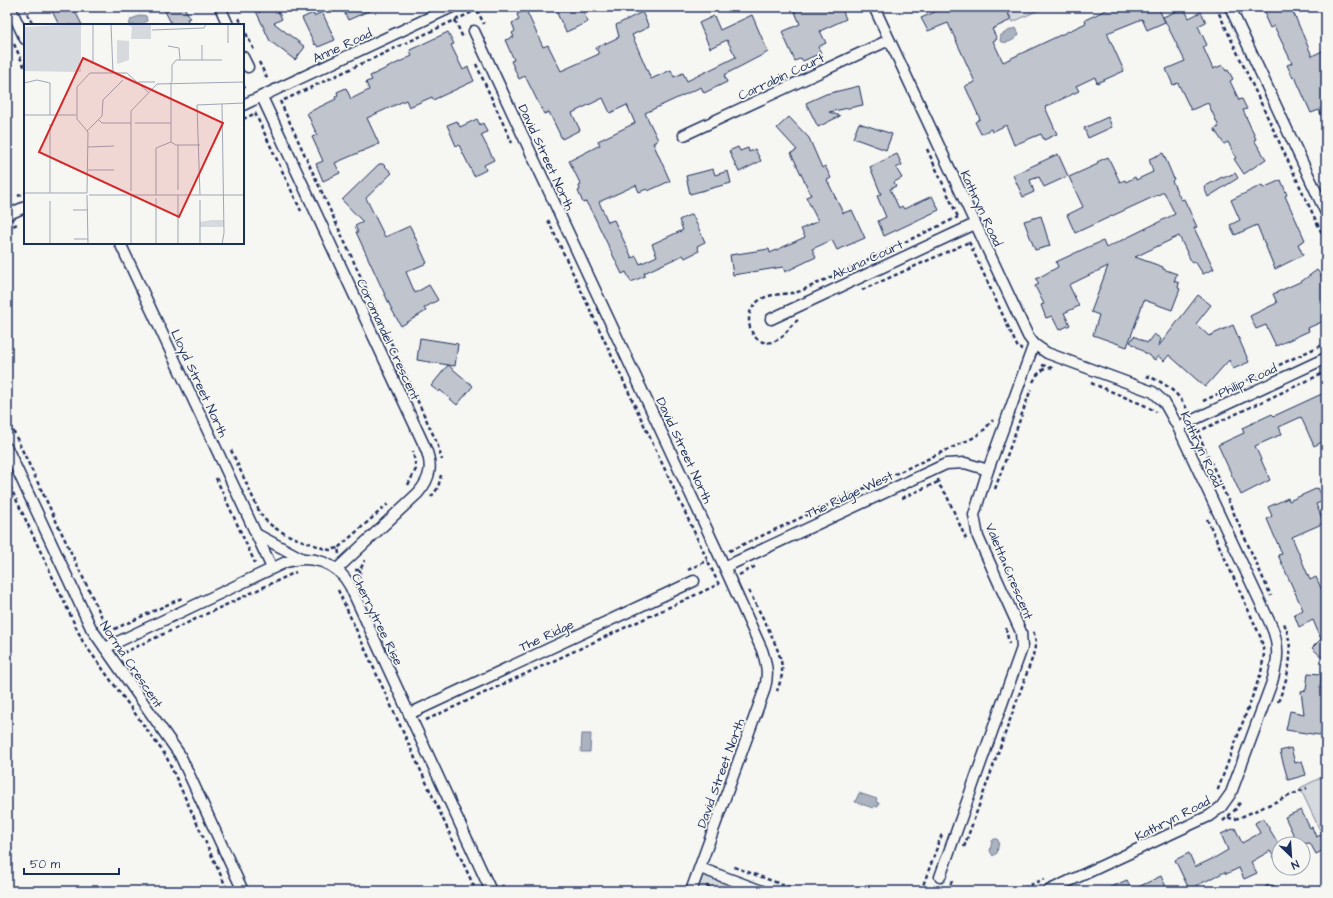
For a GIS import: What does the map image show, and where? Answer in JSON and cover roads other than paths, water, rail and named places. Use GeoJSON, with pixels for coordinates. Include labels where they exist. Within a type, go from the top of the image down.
{"type":"FeatureCollection","features":[{"type":"Feature","properties":{"kind":"street"},"geometry":{"type":"LineString","coordinates":[[10,7],[24,36]]}},
{"type":"Feature","properties":{"kind":"street"},"geometry":{"type":"LineString","coordinates":[[220,7],[228,24]]}},
{"type":"Feature","properties":{"kind":"street","name":"Anne Road"},"geometry":{"type":"LineString","coordinates":[[244,105],[452,7]]}},
{"type":"Feature","properties":{"kind":"street","name":"Kathryn Road"},"geometry":{"type":"LineString","coordinates":[[874,7],[975,224],[1025,329],[1034,344],[1047,353],[1153,392],[1164,402],[1178,427],[1276,636],[1278,654],[1275,672],[1231,793],[1221,807],[1208,816],[1048,891]]}},
{"type":"Feature","properties":{"kind":"street"},"geometry":{"type":"LineString","coordinates":[[1230,7],[1326,213]]}},
{"type":"Feature","properties":{"kind":"street","name":"David Street North"},"geometry":{"type":"LineString","coordinates":[[474,31],[725,567],[762,650],[768,676],[764,691],[691,891]]}},
{"type":"Feature","properties":{"kind":"street","name":"Carrabin Court"},"geometry":{"type":"LineString","coordinates":[[684,136],[889,40]]}},
{"type":"Feature","properties":{"kind":"street"},"geometry":{"type":"LineString","coordinates":[[244,59],[248,67]]}},
{"type":"Feature","properties":{"kind":"street","name":"Coromandel Crescent"},"geometry":{"type":"LineString","coordinates":[[262,97],[422,439],[430,461],[428,478],[418,493],[337,569]]}},
{"type":"Feature","properties":{"kind":"street"},"geometry":{"type":"LineString","coordinates":[[7,215],[24,207]]}},
{"type":"Feature","properties":{"kind":"street","name":"Akuna Court"},"geometry":{"type":"LineString","coordinates":[[771,319],[975,224]]}},
{"type":"Feature","properties":{"kind":"street","name":"Lloyd Street North"},"geometry":{"type":"LineString","coordinates":[[120,244],[272,568]]}},
{"type":"Feature","properties":{"kind":"street","name":"Valetta Crescent"},"geometry":{"type":"LineString","coordinates":[[940,877],[1022,648],[1021,632],[1018,623],[976,528],[974,515],[988,470],[1034,344]]}},
{"type":"Feature","properties":{"kind":"street","name":"Philip Road"},"geometry":{"type":"LineString","coordinates":[[1178,427],[1326,358]]}},
{"type":"Feature","properties":{"kind":"street","name":"Norma Crescent"},"geometry":{"type":"LineString","coordinates":[[7,448],[91,628],[180,756],[243,891]]}},
{"type":"Feature","properties":{"kind":"street","name":"The Ridge West"},"geometry":{"type":"LineString","coordinates":[[725,567],[946,464],[965,463],[988,470]]}},
{"type":"Feature","properties":{"kind":"street"},"geometry":{"type":"LineString","coordinates":[[256,534],[301,558]]}},
{"type":"Feature","properties":{"kind":"street","name":"Cherrytree Rise"},"geometry":{"type":"LineString","coordinates":[[105,648],[272,568],[301,558],[321,561],[337,569],[350,586],[492,891]]}},
{"type":"Feature","properties":{"kind":"street","name":"The Ridge"},"geometry":{"type":"LineString","coordinates":[[409,714],[694,581]]}},
{"type":"Feature","properties":{"kind":"street"},"geometry":{"type":"LineString","coordinates":[[700,868],[762,891]]}}]}
